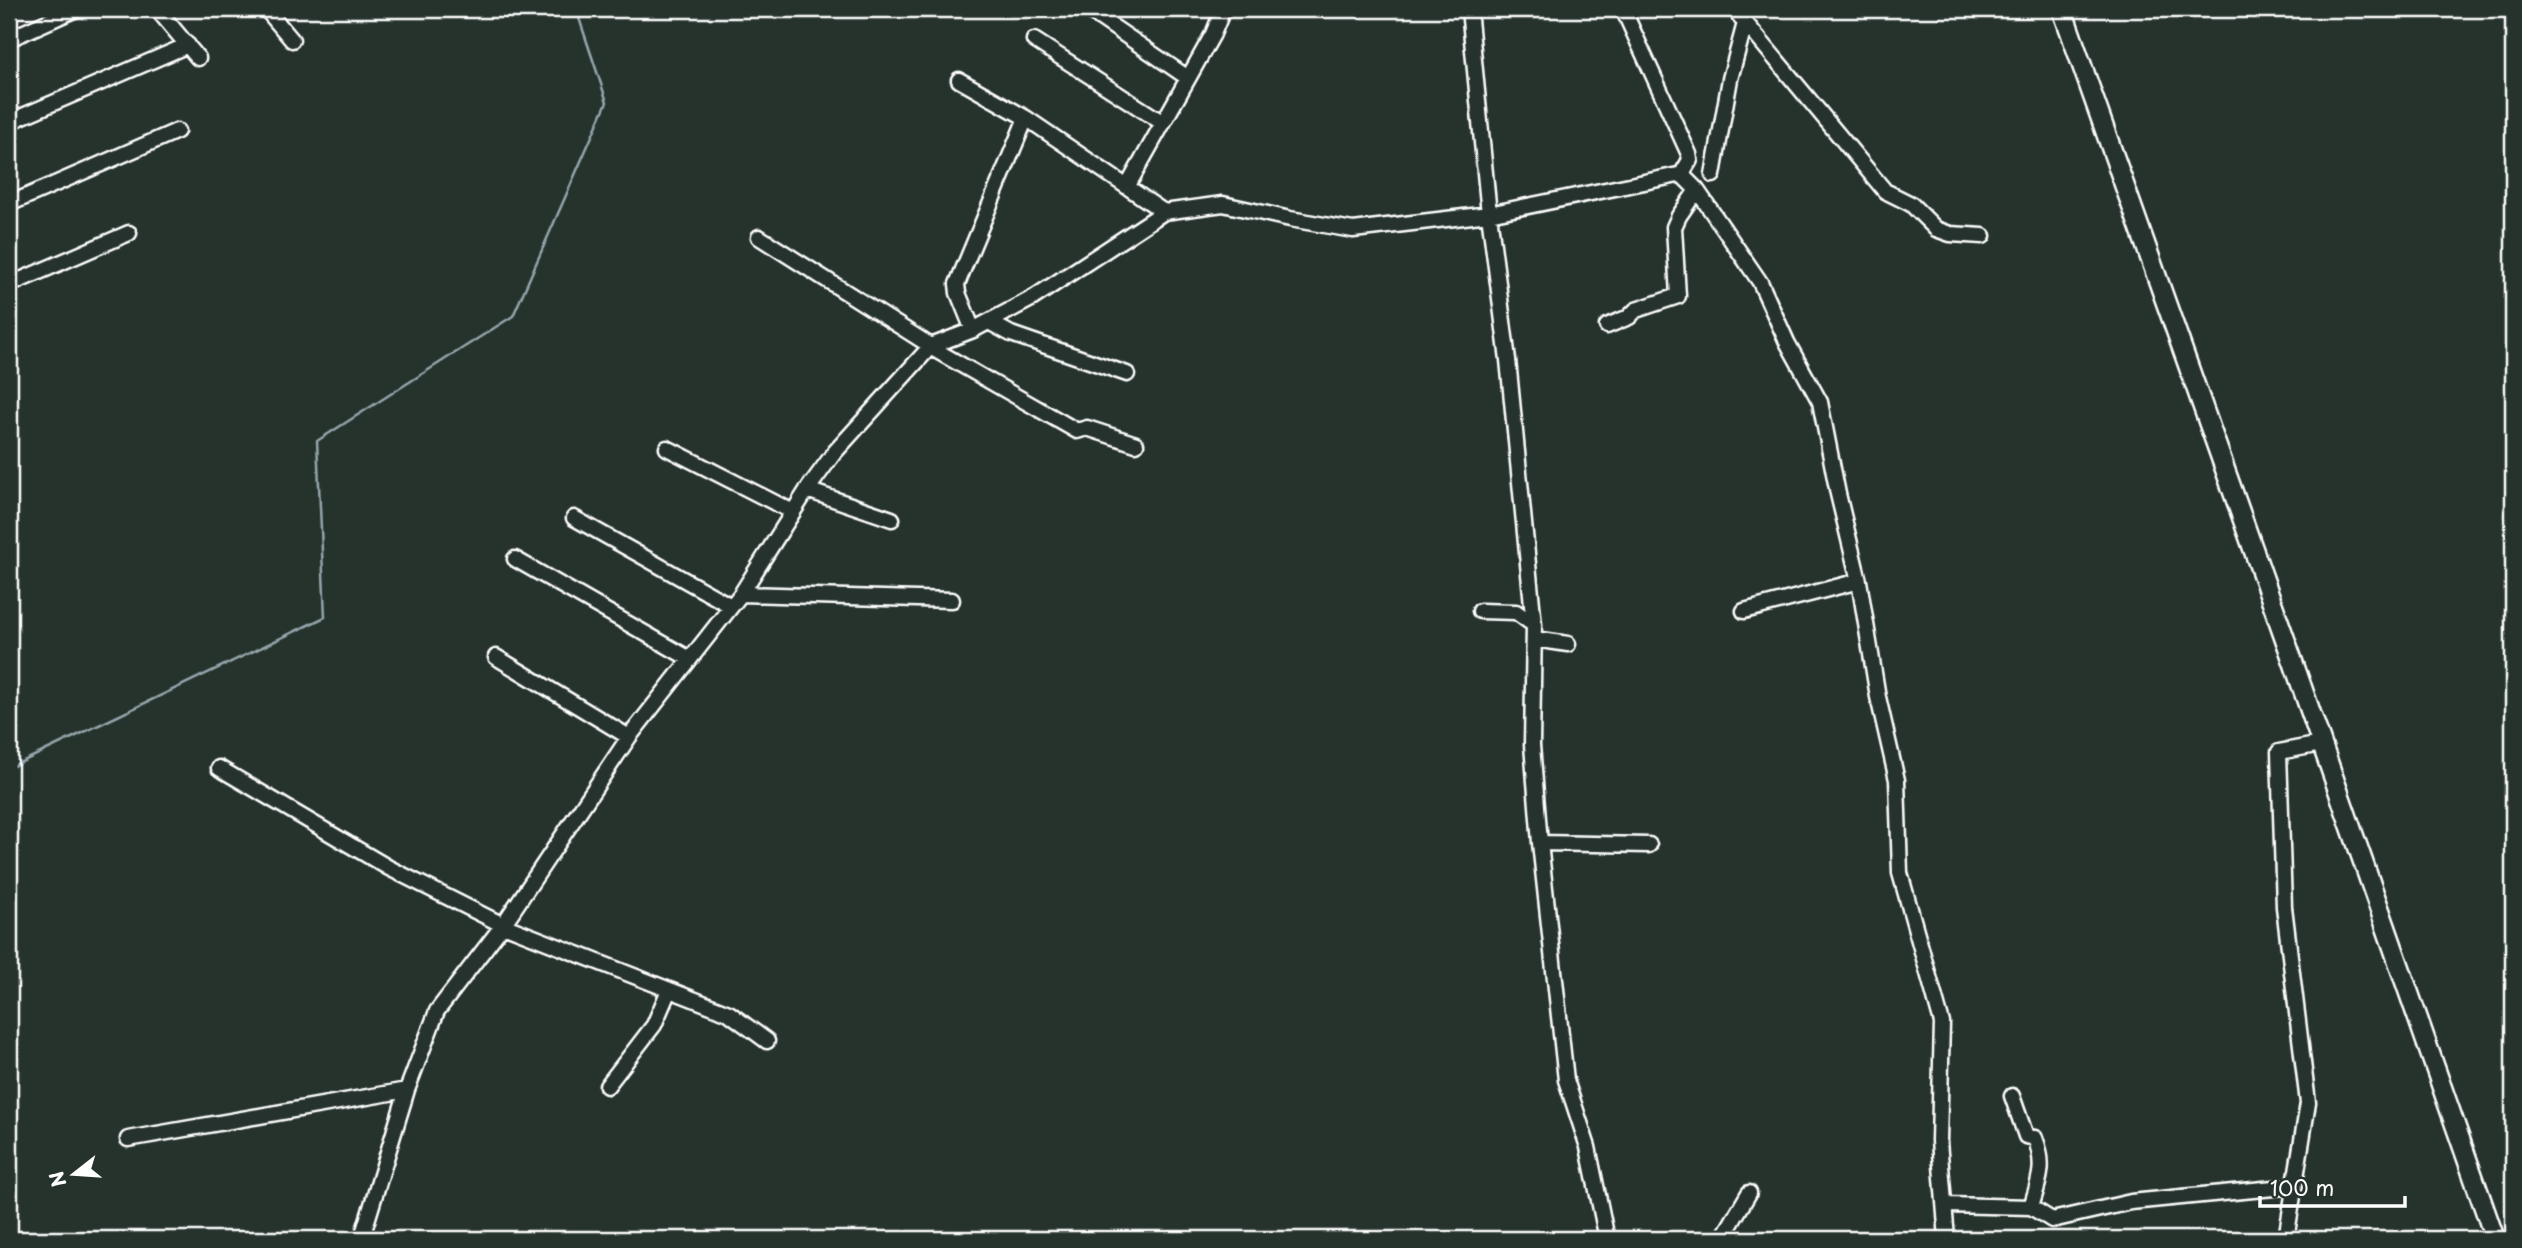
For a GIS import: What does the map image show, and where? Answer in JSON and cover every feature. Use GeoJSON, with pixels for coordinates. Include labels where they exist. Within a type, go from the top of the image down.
{"type":"FeatureCollection","features":[{"type":"Feature","properties":{"kind":"main road"},"geometry":{"type":"LineString","coordinates":[[2062,9],[2391,937],[2495,1239]]}},
{"type":"Feature","properties":{"kind":"street"},"geometry":{"type":"LineString","coordinates":[[9,39],[76,9]]}},
{"type":"Feature","properties":{"kind":"street"},"geometry":{"type":"LineString","coordinates":[[156,9],[198,58]]}},
{"type":"Feature","properties":{"kind":"street"},"geometry":{"type":"LineString","coordinates":[[266,9],[292,40]]}},
{"type":"Feature","properties":{"kind":"street"},"geometry":{"type":"LineString","coordinates":[[1087,9],[1188,78]]}},
{"type":"Feature","properties":{"kind":"street"},"geometry":{"type":"LineString","coordinates":[[1623,9],[1689,154],[1690,160],[1683,174]]}},
{"type":"Feature","properties":{"kind":"street"},"geometry":{"type":"LineString","coordinates":[[1734,9],[1885,191],[1910,204],[1936,229],[1950,234],[1983,236]]}},
{"type":"Feature","properties":{"kind":"street"},"geometry":{"type":"LineString","coordinates":[[1464,10],[1508,360],[1534,632],[1532,745],[1566,1080],[1588,1147],[1606,1239]]}},
{"type":"Feature","properties":{"kind":"street"},"geometry":{"type":"LineString","coordinates":[[1127,187],[1220,18]]}},
{"type":"Feature","properties":{"kind":"street"},"geometry":{"type":"LineString","coordinates":[[1713,175],[1730,79],[1745,23]]}},
{"type":"Feature","properties":{"kind":"street"},"geometry":{"type":"LineString","coordinates":[[1034,40],[1163,123]]}},
{"type":"Feature","properties":{"kind":"street"},"geometry":{"type":"LineString","coordinates":[[9,122],[188,45]]}},
{"type":"Feature","properties":{"kind":"street"},"geometry":{"type":"LineString","coordinates":[[959,79],[1026,118],[1164,212]]}},
{"type":"Feature","properties":{"kind":"street"},"geometry":{"type":"LineString","coordinates":[[974,330],[958,293],[957,284],[1026,118]]}},
{"type":"Feature","properties":{"kind":"street"},"geometry":{"type":"LineString","coordinates":[[9,204],[177,131]]}},
{"type":"Feature","properties":{"kind":"street"},"geometry":{"type":"LineString","coordinates":[[1683,174],[1697,190],[1760,282],[1787,342],[1820,401],[1838,495],[1859,581],[1878,697],[1897,780],[1900,873],[1942,1023],[1939,1141],[1947,1239]]}},
{"type":"Feature","properties":{"kind":"street"},"geometry":{"type":"LineString","coordinates":[[359,1239],[363,1234],[407,1090],[437,1011],[503,925],[629,737],[741,594],[807,490],[834,453],[930,347],[974,330],[1033,298],[1164,212],[1223,204],[1353,230],[1489,214],[1683,174]]}},
{"type":"Feature","properties":{"kind":"street"},"geometry":{"type":"LineString","coordinates":[[1607,326],[1629,317],[1636,310],[1678,296],[1674,227],[1697,190]]}},
{"type":"Feature","properties":{"kind":"street"},"geometry":{"type":"LineString","coordinates":[[9,285],[129,233]]}},
{"type":"Feature","properties":{"kind":"street"},"geometry":{"type":"LineString","coordinates":[[759,237],[930,347],[1077,431],[1087,428],[1136,444]]}},
{"type":"Feature","properties":{"kind":"street"},"geometry":{"type":"LineString","coordinates":[[989,322],[1011,334],[1127,374]]}},
{"type":"Feature","properties":{"kind":"street"},"geometry":{"type":"LineString","coordinates":[[667,448],[793,512]]}},
{"type":"Feature","properties":{"kind":"street"},"geometry":{"type":"LineString","coordinates":[[807,490],[892,519]]}},
{"type":"Feature","properties":{"kind":"street"},"geometry":{"type":"LineString","coordinates":[[573,518],[731,607]]}},
{"type":"Feature","properties":{"kind":"street"},"geometry":{"type":"LineString","coordinates":[[515,559],[690,659]]}},
{"type":"Feature","properties":{"kind":"street"},"geometry":{"type":"LineString","coordinates":[[1744,611],[1859,581]]}},
{"type":"Feature","properties":{"kind":"street"},"geometry":{"type":"LineString","coordinates":[[741,594],[953,600]]}},
{"type":"Feature","properties":{"kind":"street"},"geometry":{"type":"LineString","coordinates":[[1480,611],[1516,612],[1534,632],[1568,644]]}},
{"type":"Feature","properties":{"kind":"street"},"geometry":{"type":"LineString","coordinates":[[496,657],[629,737]]}},
{"type":"Feature","properties":{"kind":"street"},"geometry":{"type":"LineString","coordinates":[[2286,1239],[2308,1103],[2284,907],[2279,752],[2321,744]]}},
{"type":"Feature","properties":{"kind":"street"},"geometry":{"type":"LineString","coordinates":[[219,768],[389,869],[503,925],[729,1013],[767,1041]]}},
{"type":"Feature","properties":{"kind":"street"},"geometry":{"type":"LineString","coordinates":[[1540,843],[1649,845]]}},
{"type":"Feature","properties":{"kind":"street"},"geometry":{"type":"LineString","coordinates":[[607,1086],[654,1025],[669,990]]}},
{"type":"Feature","properties":{"kind":"street"},"geometry":{"type":"LineString","coordinates":[[128,1139],[407,1090]]}},
{"type":"Feature","properties":{"kind":"street"},"geometry":{"type":"LineString","coordinates":[[2012,1096],[2026,1136],[2035,1138],[2042,1172],[2031,1207]]}},
{"type":"Feature","properties":{"kind":"street"},"geometry":{"type":"LineString","coordinates":[[1945,1205],[2031,1207],[2052,1220],[2131,1202],[2294,1186]]}},
{"type":"Feature","properties":{"kind":"street"},"geometry":{"type":"LineString","coordinates":[[1722,1239],[1749,1193]]}},
{"type":"Feature","properties":{"kind":"waterway"},"geometry":{"type":"LineString","coordinates":[[9,768],[325,617],[317,441],[513,316],[607,102],[576,9]]}}]}
